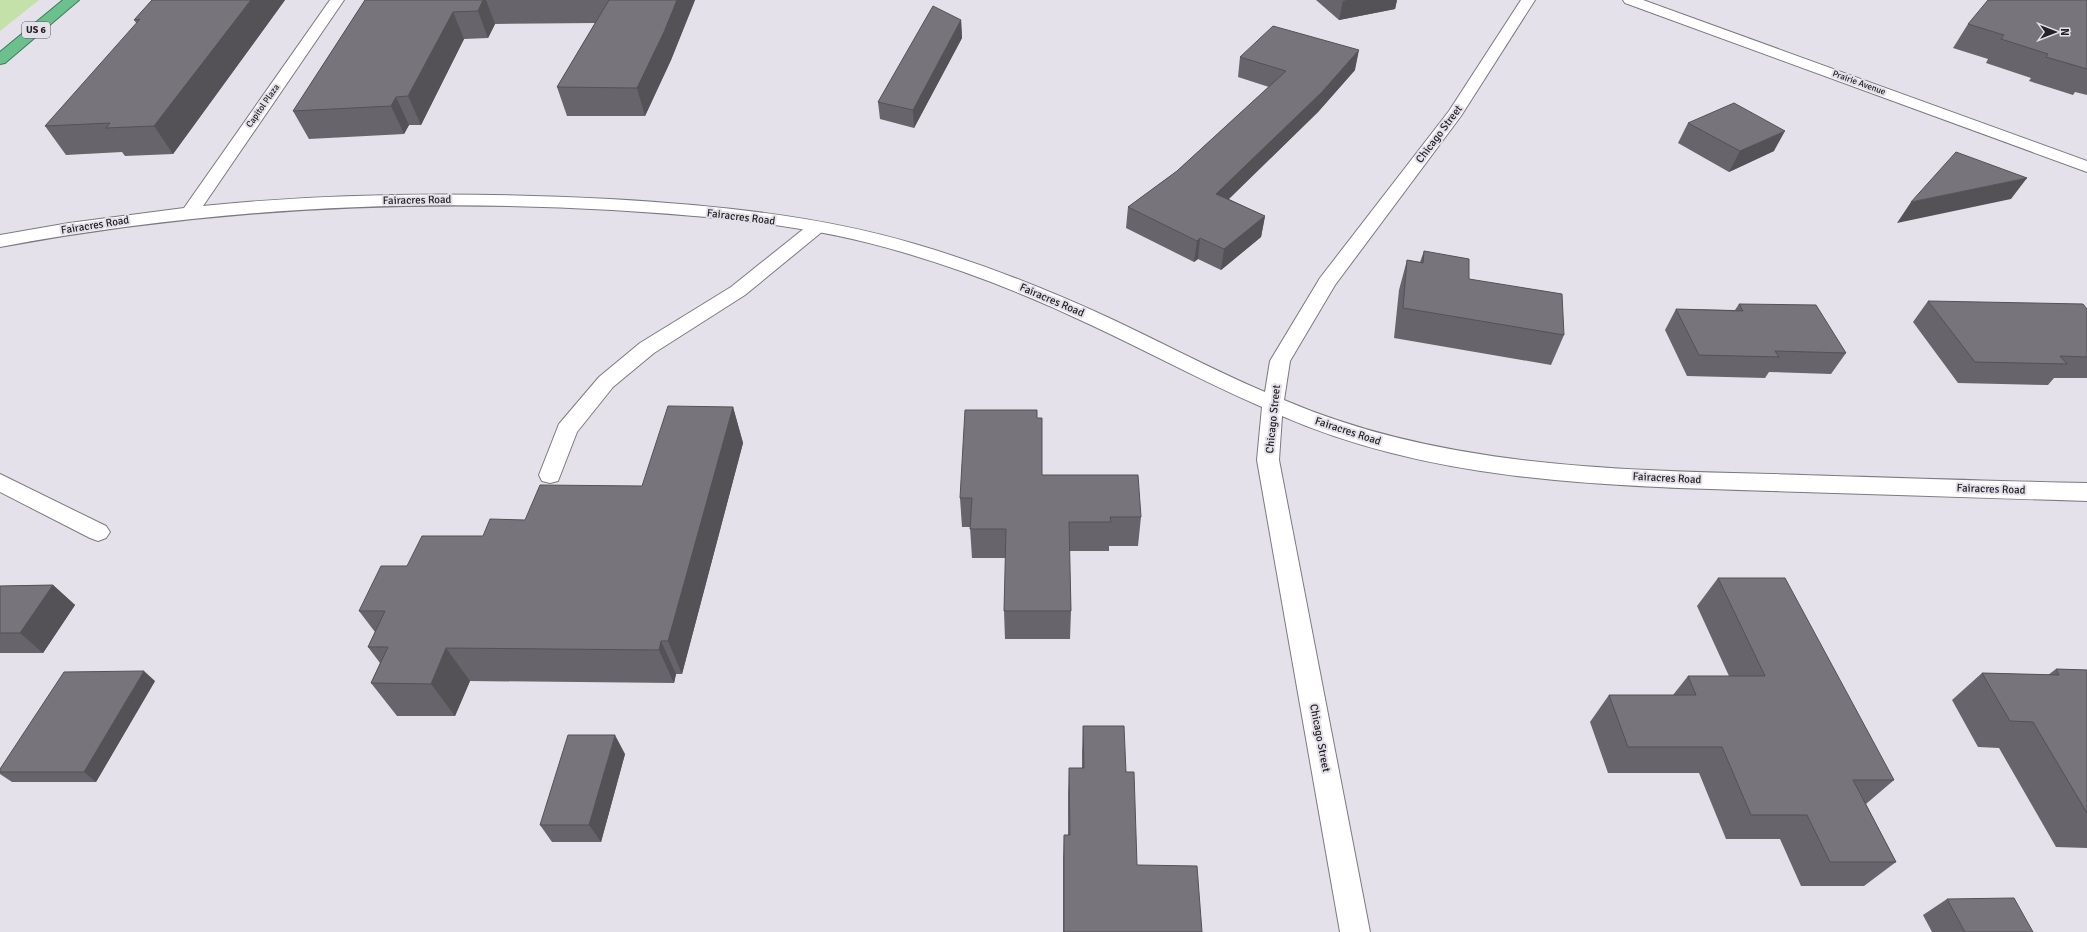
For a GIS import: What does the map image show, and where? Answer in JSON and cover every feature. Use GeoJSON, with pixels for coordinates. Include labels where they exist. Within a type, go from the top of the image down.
{"type":"FeatureCollection","features":[{"type":"Feature","properties":{"kind":"highway","name":"US 6"},"geometry":{"type":"LineString","coordinates":[[0,60],[72,0]]}},
{"type":"Feature","properties":{"kind":"street","name":"Capitol Plaza"},"geometry":{"type":"LineString","coordinates":[[190,212],[337,0]]}},
{"type":"Feature","properties":{"kind":"street","name":"Chicago Street"},"geometry":{"type":"LineString","coordinates":[[1355,932],[1268,460],[1273,403],[1280,361],[1327,282],[1455,113],[1528,0]]}},
{"type":"Feature","properties":{"kind":"street","name":"Prairie Avenue"},"geometry":{"type":"LineString","coordinates":[[1630,0],[2087,167]]}},
{"type":"Feature","properties":{"kind":"street","name":"Fairacres Road"},"geometry":{"type":"LineString","coordinates":[[0,241],[108,222],[190,212],[338,200],[488,199],[658,208],[817,227],[906,247],[1003,280],[1078,311],[1207,374],[1322,424],[1398,447],[1469,462],[1543,471],[1664,479],[2087,492]]}},
{"type":"Feature","properties":{"kind":"street"},"geometry":{"type":"LineString","coordinates":[[550,475],[567,429],[606,382],[647,348],[738,291],[817,227]]}},
{"type":"Feature","properties":{"kind":"street"},"geometry":{"type":"LineString","coordinates":[[0,482],[98,532]]}},
{"type":"Feature","properties":{"kind":"green space"},"geometry":{"type":"Polygon","coordinates":[[[0,0],[39,0],[0,31],[0,0]]]}},
{"type":"Feature","properties":{"kind":"building"},"geometry":{"type":"Polygon","coordinates":[[[152,0],[251,0],[154,126],[106,128],[110,123],[45,126],[140,19],[134,20],[152,0]]]}},
{"type":"Feature","properties":{"kind":"building"},"geometry":{"type":"Polygon","coordinates":[[[365,0],[483,0],[478,11],[453,12],[408,96],[396,97],[391,106],[293,111],[365,0]]]}},
{"type":"Feature","properties":{"kind":"building"},"geometry":{"type":"Polygon","coordinates":[[[609,0],[677,0],[664,32],[637,88],[557,87],[609,0]]]}},
{"type":"Feature","properties":{"kind":"building"},"geometry":{"type":"Polygon","coordinates":[[[1988,0],[2087,0],[2087,69],[2046,57],[2048,54],[2001,39],[2004,35],[1968,24],[1988,0]]]}},
{"type":"Feature","properties":{"kind":"building"},"geometry":{"type":"Polygon","coordinates":[[[933,6],[961,20],[913,110],[878,102],[933,6]]]}},
{"type":"Feature","properties":{"kind":"building"},"geometry":{"type":"Polygon","coordinates":[[[1273,26],[1359,50],[1322,92],[1216,194],[1265,216],[1224,249],[1200,238],[1197,241],[1128,207],[1177,171],[1286,71],[1240,57],[1273,26]]]}},
{"type":"Feature","properties":{"kind":"building"},"geometry":{"type":"Polygon","coordinates":[[[1734,103],[1785,131],[1740,151],[1688,123],[1734,103]]]}},
{"type":"Feature","properties":{"kind":"building"},"geometry":{"type":"Polygon","coordinates":[[[1956,152],[2027,178],[1911,202],[1956,152]]]}},
{"type":"Feature","properties":{"kind":"building"},"geometry":{"type":"Polygon","coordinates":[[[1424,251],[1469,259],[1469,279],[1562,294],[1564,335],[1403,308],[1407,260],[1423,263],[1424,251]]]}},
{"type":"Feature","properties":{"kind":"building"},"geometry":{"type":"Polygon","coordinates":[[[1928,301],[2083,304],[2087,309],[2087,357],[2060,356],[2067,364],[1975,362],[1928,301]]]}},
{"type":"Feature","properties":{"kind":"building"},"geometry":{"type":"Polygon","coordinates":[[[1739,304],[1816,305],[1846,353],[1775,351],[1779,357],[1699,355],[1676,309],[1743,311],[1739,304]]]}},
{"type":"Feature","properties":{"kind":"building"},"geometry":{"type":"Polygon","coordinates":[[[668,406],[733,407],[668,641],[661,641],[659,650],[446,648],[431,684],[371,683],[388,647],[368,647],[385,611],[359,611],[381,566],[407,566],[422,536],[483,536],[490,519],[525,520],[540,485],[642,486],[668,406]]]}},
{"type":"Feature","properties":{"kind":"building"},"geometry":{"type":"Polygon","coordinates":[[[965,410],[1037,410],[1037,418],[1042,418],[1042,475],[1138,475],[1141,517],[1110,517],[1111,522],[1069,522],[1071,611],[1004,611],[1006,529],[970,529],[972,498],[960,498],[965,410]]]}},
{"type":"Feature","properties":{"kind":"building"},"geometry":{"type":"Polygon","coordinates":[[[1718,578],[1785,578],[1894,780],[1853,780],[1896,862],[1830,862],[1807,815],[1751,815],[1722,747],[1628,747],[1609,695],[1696,695],[1688,676],[1765,676],[1718,578]]]}},
{"type":"Feature","properties":{"kind":"building"},"geometry":{"type":"Polygon","coordinates":[[[53,585],[20,633],[0,633],[0,586],[53,585]]]}},
{"type":"Feature","properties":{"kind":"building"},"geometry":{"type":"Polygon","coordinates":[[[2056,669],[2087,670],[2087,813],[2033,722],[2010,721],[1982,673],[2059,675],[2056,669]]]}},
{"type":"Feature","properties":{"kind":"building"},"geometry":{"type":"Polygon","coordinates":[[[144,671],[84,772],[0,772],[0,769],[64,672],[144,671]]]}},
{"type":"Feature","properties":{"kind":"building"},"geometry":{"type":"Polygon","coordinates":[[[1083,726],[1124,726],[1126,772],[1134,772],[1137,865],[1197,866],[1202,932],[1064,932],[1064,835],[1070,835],[1069,768],[1084,768],[1083,726]]]}},
{"type":"Feature","properties":{"kind":"building"},"geometry":{"type":"Polygon","coordinates":[[[568,735],[615,735],[589,825],[540,825],[568,735]]]}},
{"type":"Feature","properties":{"kind":"building"},"geometry":{"type":"Polygon","coordinates":[[[2014,898],[2033,932],[1965,932],[1947,899],[2014,898]]]}}]}
